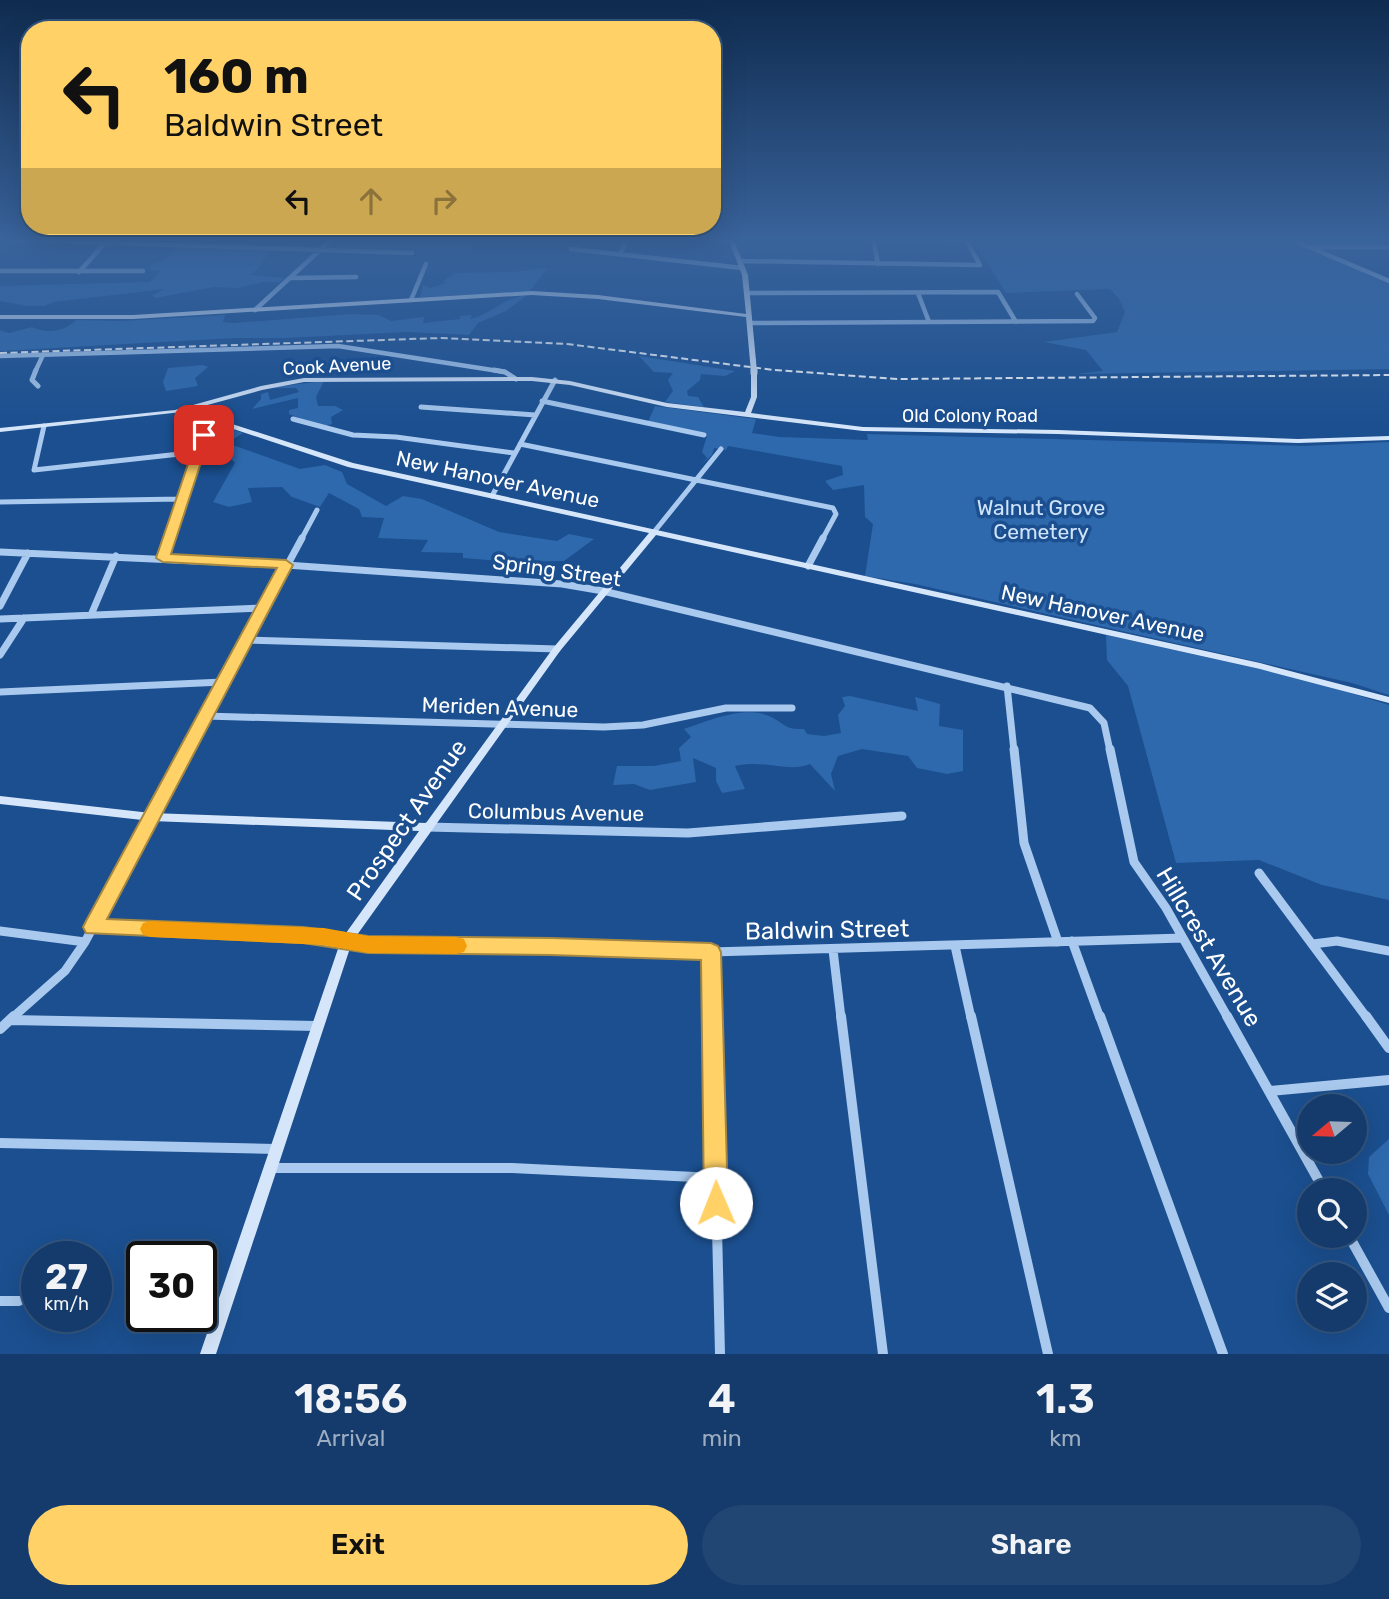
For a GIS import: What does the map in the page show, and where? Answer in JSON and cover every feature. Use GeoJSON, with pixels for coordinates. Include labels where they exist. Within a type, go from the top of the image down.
{"type":"FeatureCollection","features":[{"type":"Feature","properties":{"kind":"main road"},"geometry":{"type":"LineString","coordinates":[[0,317],[133,317],[392,301]]}},
{"type":"Feature","properties":{"kind":"main road"},"geometry":{"type":"LineString","coordinates":[[620,301],[750,320]]}},
{"type":"Feature","properties":{"kind":"main road"},"geometry":{"type":"LineString","coordinates":[[747,416],[754,397],[749,301]]}},
{"type":"Feature","properties":{"kind":"main road","name":"Cook Avenue"},"geometry":{"type":"LineString","coordinates":[[0,430],[185,411],[261,388],[304,380],[555,380]]}},
{"type":"Feature","properties":{"kind":"main road","name":"Old Colony Road"},"geometry":{"type":"LineString","coordinates":[[555,380],[650,402],[837,427],[915,432],[1049,432],[1298,441],[1389,438]]}},
{"type":"Feature","properties":{"kind":"main road","name":"New Hanover Avenue"},"geometry":{"type":"LineString","coordinates":[[185,411],[340,462],[1260,666],[1389,700]]}},
{"type":"Feature","properties":{"kind":"main road","name":"Prospect Avenue"},"geometry":{"type":"LineString","coordinates":[[208,1354],[268,1168],[347,940],[557,649],[654,532]]}},
{"type":"Feature","properties":{"kind":"main road","name":"Columbus Avenue"},"geometry":{"type":"LineString","coordinates":[[0,800],[151,817],[427,827]]}},
{"type":"Feature","properties":{"kind":"street"},"geometry":{"type":"LineString","coordinates":[[255,310],[265,301]]}},
{"type":"Feature","properties":{"kind":"street"},"geometry":{"type":"LineString","coordinates":[[921,301],[929,322]]}},
{"type":"Feature","properties":{"kind":"street"},"geometry":{"type":"LineString","coordinates":[[1004,301],[1016,322]]}},
{"type":"Feature","properties":{"kind":"street"},"geometry":{"type":"LineString","coordinates":[[750,320],[1093,321],[1095,318],[1082,301]]}},
{"type":"Feature","properties":{"kind":"street"},"geometry":{"type":"LineString","coordinates":[[0,356],[338,346],[505,372],[516,379]]}},
{"type":"Feature","properties":{"kind":"street"},"geometry":{"type":"LineString","coordinates":[[38,386],[32,380],[43,355]]}},
{"type":"Feature","properties":{"kind":"street"},"geometry":{"type":"LineString","coordinates":[[492,496],[555,380]]}},
{"type":"Feature","properties":{"kind":"street"},"geometry":{"type":"LineString","coordinates":[[542,401],[704,435]]}},
{"type":"Feature","properties":{"kind":"street"},"geometry":{"type":"LineString","coordinates":[[421,407],[535,415]]}},
{"type":"Feature","properties":{"kind":"street"},"geometry":{"type":"LineString","coordinates":[[163,558],[209,418]]}},
{"type":"Feature","properties":{"kind":"street"},"geometry":{"type":"LineString","coordinates":[[292,419],[354,435],[396,437],[514,453]]}},
{"type":"Feature","properties":{"kind":"street"},"geometry":{"type":"LineString","coordinates":[[44,426],[34,470],[198,452]]}},
{"type":"Feature","properties":{"kind":"street"},"geometry":{"type":"LineString","coordinates":[[520,444],[835,509],[836,514],[808,566]]}},
{"type":"Feature","properties":{"kind":"street","name":"Prospect Avenue"},"geometry":{"type":"LineString","coordinates":[[654,532],[721,449]]}},
{"type":"Feature","properties":{"kind":"street"},"geometry":{"type":"LineString","coordinates":[[0,502],[181,499]]}},
{"type":"Feature","properties":{"kind":"street"},"geometry":{"type":"LineString","coordinates":[[0,1029],[65,971],[85,942],[317,510]]}},
{"type":"Feature","properties":{"kind":"street","name":"Spring Street"},"geometry":{"type":"LineString","coordinates":[[0,552],[163,558],[542,582],[603,591],[1007,686],[1083,705],[1096,712]]}},
{"type":"Feature","properties":{"kind":"street"},"geometry":{"type":"LineString","coordinates":[[0,606],[28,553]]}},
{"type":"Feature","properties":{"kind":"street"},"geometry":{"type":"LineString","coordinates":[[91,615],[116,556]]}},
{"type":"Feature","properties":{"kind":"street"},"geometry":{"type":"LineString","coordinates":[[0,619],[262,608]]}},
{"type":"Feature","properties":{"kind":"street"},"geometry":{"type":"LineString","coordinates":[[0,655],[24,618]]}},
{"type":"Feature","properties":{"kind":"street"},"geometry":{"type":"LineString","coordinates":[[246,640],[557,649]]}},
{"type":"Feature","properties":{"kind":"street"},"geometry":{"type":"LineString","coordinates":[[0,692],[223,682]]}},
{"type":"Feature","properties":{"kind":"street"},"geometry":{"type":"LineString","coordinates":[[1007,686],[1024,843],[1058,942]]}},
{"type":"Feature","properties":{"kind":"street","name":"Meriden Avenue"},"geometry":{"type":"LineString","coordinates":[[205,716],[622,727],[726,708],[792,708]]}},
{"type":"Feature","properties":{"kind":"street","name":"Hillcrest Avenue"},"geometry":{"type":"LineString","coordinates":[[1096,712],[1104,723],[1134,862],[1183,937],[1317,1178]]}},
{"type":"Feature","properties":{"kind":"street","name":"Columbus Avenue"},"geometry":{"type":"LineString","coordinates":[[427,827],[688,833],[901,816]]}},
{"type":"Feature","properties":{"kind":"street"},"geometry":{"type":"LineString","coordinates":[[1259,873],[1389,1048]]}},
{"type":"Feature","properties":{"kind":"street","name":"Baldwin Street"},"geometry":{"type":"LineString","coordinates":[[93,927],[303,935],[388,945],[551,946],[711,952],[1183,937]]}},
{"type":"Feature","properties":{"kind":"street"},"geometry":{"type":"LineString","coordinates":[[0,931],[85,942]]}},
{"type":"Feature","properties":{"kind":"street"},"geometry":{"type":"LineString","coordinates":[[1072,941],[1223,1354]]}},
{"type":"Feature","properties":{"kind":"street"},"geometry":{"type":"LineString","coordinates":[[1313,944],[1337,941],[1389,951]]}},
{"type":"Feature","properties":{"kind":"street"},"geometry":{"type":"LineString","coordinates":[[955,946],[1048,1354]]}},
{"type":"Feature","properties":{"kind":"street"},"geometry":{"type":"LineString","coordinates":[[833,950],[883,1354]]}},
{"type":"Feature","properties":{"kind":"street"},"geometry":{"type":"LineString","coordinates":[[711,952],[720,1354]]}},
{"type":"Feature","properties":{"kind":"street"},"geometry":{"type":"LineString","coordinates":[[10,1020],[316,1026]]}},
{"type":"Feature","properties":{"kind":"street"},"geometry":{"type":"LineString","coordinates":[[1270,1091],[1389,1080]]}},
{"type":"Feature","properties":{"kind":"street"},"geometry":{"type":"LineString","coordinates":[[0,1143],[275,1149]]}},
{"type":"Feature","properties":{"kind":"street"},"geometry":{"type":"LineString","coordinates":[[268,1168],[512,1168],[715,1178]]}},
{"type":"Feature","properties":{"kind":"street"},"geometry":{"type":"LineString","coordinates":[[1356,1248],[1389,1308]]}},
{"type":"Feature","properties":{"kind":"street"},"geometry":{"type":"LineString","coordinates":[[0,1301],[19,1301]]}},
{"type":"Feature","properties":{"kind":"green space"},"geometry":{"type":"Polygon","coordinates":[[[1,301],[61,301],[44,306],[1,301]]]}},
{"type":"Feature","properties":{"kind":"green space"},"geometry":{"type":"Polygon","coordinates":[[[507,301],[519,301],[506,311],[478,323],[469,335],[406,332],[0,351],[0,330],[9,333],[32,327],[55,331],[76,320],[121,321],[225,315],[223,322],[233,323],[351,314],[379,315],[391,321],[424,317],[423,323],[472,315],[470,319],[507,301]]]}},
{"type":"Feature","properties":{"kind":"green space"},"geometry":{"type":"Polygon","coordinates":[[[1120,301],[1389,301],[1389,369],[1076,374],[1103,371],[1086,350],[1044,342],[1117,332],[1125,312],[1120,301]]]}},
{"type":"Feature","properties":{"kind":"green space"},"geometry":{"type":"Polygon","coordinates":[[[639,356],[735,371],[725,376],[701,374],[700,380],[687,391],[688,396],[698,397],[704,407],[665,402],[673,391],[668,380],[673,373],[654,372],[639,356]]]}},
{"type":"Feature","properties":{"kind":"green space"},"geometry":{"type":"Polygon","coordinates":[[[203,365],[208,367],[195,378],[198,386],[166,391],[163,382],[168,368],[203,365]]]}},
{"type":"Feature","properties":{"kind":"green space"},"geometry":{"type":"Polygon","coordinates":[[[324,381],[316,397],[318,406],[335,406],[343,410],[331,417],[332,424],[323,427],[289,414],[289,410],[298,408],[298,398],[252,409],[261,399],[261,394],[268,392],[270,400],[299,392],[296,388],[266,388],[324,381]]]}},
{"type":"Feature","properties":{"kind":"green space","name":"Walnut Grove Cemetery"},"geometry":{"type":"Polygon","coordinates":[[[655,406],[756,419],[752,433],[780,437],[868,440],[867,434],[1304,446],[1389,442],[1389,695],[1352,683],[915,584],[865,576],[873,524],[865,517],[864,485],[833,490],[825,481],[843,475],[842,466],[728,446],[726,450],[714,448],[712,455],[702,464],[707,458],[702,452],[707,436],[697,431],[648,422],[655,406]]]}},
{"type":"Feature","properties":{"kind":"green space"},"geometry":{"type":"Polygon","coordinates":[[[225,427],[243,433],[227,443],[300,469],[325,465],[342,472],[347,484],[386,506],[403,496],[422,499],[499,532],[557,541],[569,534],[594,539],[564,561],[513,562],[463,558],[463,553],[421,552],[428,540],[378,538],[384,518],[362,517],[359,509],[329,493],[320,507],[292,497],[282,487],[248,488],[252,502],[229,507],[213,502],[235,463],[218,444],[206,445],[225,427]]]}},
{"type":"Feature","properties":{"kind":"green space"},"geometry":{"type":"Polygon","coordinates":[[[1106,635],[1305,679],[1389,705],[1389,900],[1322,885],[1259,860],[1176,863],[1128,686],[1107,660],[1106,635]]]}},
{"type":"Feature","properties":{"kind":"green space"},"geometry":{"type":"Polygon","coordinates":[[[850,696],[918,711],[915,697],[940,704],[939,726],[963,730],[963,771],[947,774],[917,768],[908,756],[862,749],[838,756],[831,774],[835,791],[810,764],[793,767],[746,764],[735,766],[745,789],[722,793],[716,781],[716,768],[693,758],[696,782],[650,790],[634,784],[613,785],[617,766],[654,766],[681,761],[679,748],[691,737],[684,729],[726,715],[759,713],[788,727],[804,729],[807,734],[824,736],[841,733],[838,715],[845,706],[842,697],[850,696]]]}},
{"type":"Feature","properties":{"kind":"green space"},"geometry":{"type":"Polygon","coordinates":[[[1389,1139],[1389,1215],[1368,1174],[1369,1157],[1389,1139]]]}},
{"type":"Feature","properties":{"kind":"railway"},"geometry":{"type":"LineString","coordinates":[[0,353],[441,338],[567,344],[774,370],[898,379],[1389,375]]}},
{"type":"Feature","properties":{"kind":"slow traffic"},"geometry":{"type":"LineString","coordinates":[[151,929],[324,936],[368,944],[456,946]]}},
{"type":"Feature","properties":{"kind":"route"},"geometry":{"type":"LineString","coordinates":[[204,435],[163,558],[286,565],[93,927],[324,936],[368,944],[551,946],[621,951],[711,952],[716,1203]]}}]}
